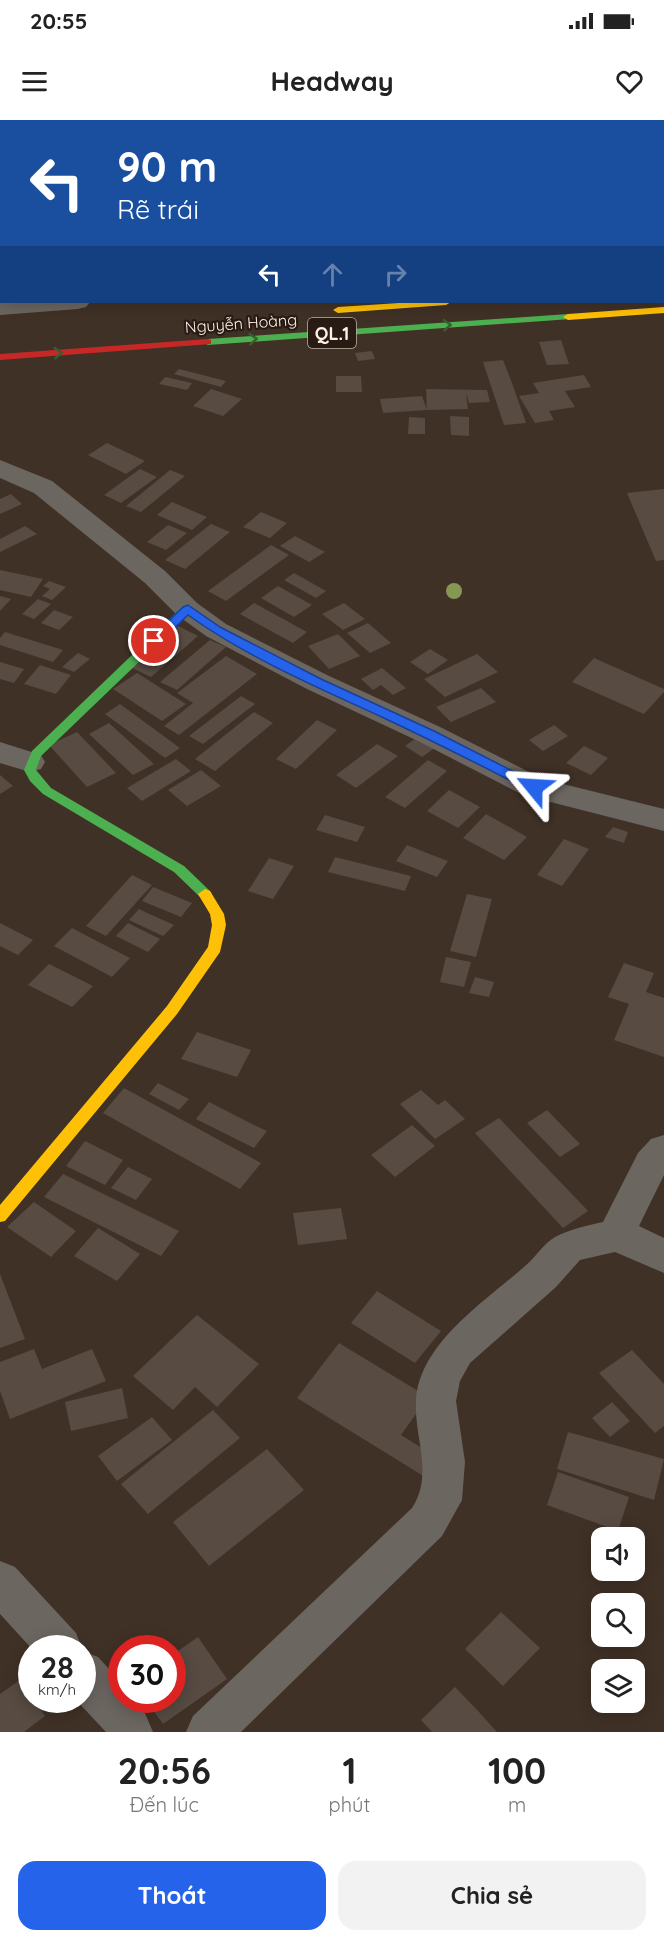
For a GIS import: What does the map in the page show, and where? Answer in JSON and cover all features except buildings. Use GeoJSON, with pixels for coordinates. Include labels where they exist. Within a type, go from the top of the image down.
{"type":"FeatureCollection","features":[{"type":"Feature","properties":{"kind":"main road","name":"QL.1"},"geometry":{"type":"LineString","coordinates":[[327,311],[434,303]]}},
{"type":"Feature","properties":{"kind":"main road","name":"Nguyễn Hoàng"},"geometry":{"type":"LineString","coordinates":[[0,357],[664,310]]}},
{"type":"Feature","properties":{"kind":"main road"},"geometry":{"type":"LineString","coordinates":[[0,1216],[172,1010],[220,937],[218,918],[213,905],[194,880],[47,791],[34,780],[30,771],[30,762],[36,753],[188,609]]}},
{"type":"Feature","properties":{"kind":"street"},"geometry":{"type":"LineString","coordinates":[[0,308],[65,303]]}},
{"type":"Feature","properties":{"kind":"street"},"geometry":{"type":"LineString","coordinates":[[0,468],[43,487],[155,577],[188,609],[216,630],[316,682],[429,734],[534,787],[664,820]]}},
{"type":"Feature","properties":{"kind":"street"},"geometry":{"type":"LineString","coordinates":[[0,752],[30,762]]}},
{"type":"Feature","properties":{"kind":"street"},"geometry":{"type":"LineString","coordinates":[[615,1236],[651,1164],[664,1150]]}},
{"type":"Feature","properties":{"kind":"street"},"geometry":{"type":"LineString","coordinates":[[209,1732],[427,1522],[441,1500],[444,1462],[436,1401],[441,1378],[456,1351],[567,1250],[590,1241],[615,1236],[637,1242],[664,1257]]}},
{"type":"Feature","properties":{"kind":"street"},"geometry":{"type":"LineString","coordinates":[[0,1582],[48,1635]]}},
{"type":"Feature","properties":{"kind":"street"},"geometry":{"type":"LineString","coordinates":[[96,1688],[123,1718],[130,1732]]}},
{"type":"Feature","properties":{"kind":"traffic: fast"},"geometry":{"type":"LineString","coordinates":[[208,342],[568,317]]}},
{"type":"Feature","properties":{"kind":"traffic: fast"},"geometry":{"type":"LineString","coordinates":[[187,609],[36,754],[30,770],[34,778],[47,791],[179,869],[205,894]]}},
{"type":"Feature","properties":{"kind":"traffic: slow"},"geometry":{"type":"LineString","coordinates":[[338,310],[432,303]]}},
{"type":"Feature","properties":{"kind":"traffic: slow"},"geometry":{"type":"LineString","coordinates":[[568,317],[664,310]]}},
{"type":"Feature","properties":{"kind":"traffic: slow"},"geometry":{"type":"LineString","coordinates":[[0,1216],[172,1010],[215,948],[219,925],[217,914],[205,894]]}},
{"type":"Feature","properties":{"kind":"traffic: jam"},"geometry":{"type":"LineString","coordinates":[[0,357],[208,342]]}},
{"type":"Feature","properties":{"kind":"route"},"geometry":{"type":"LineString","coordinates":[[154,641],[188,609],[216,630],[316,682],[429,734],[534,787]]}}]}
